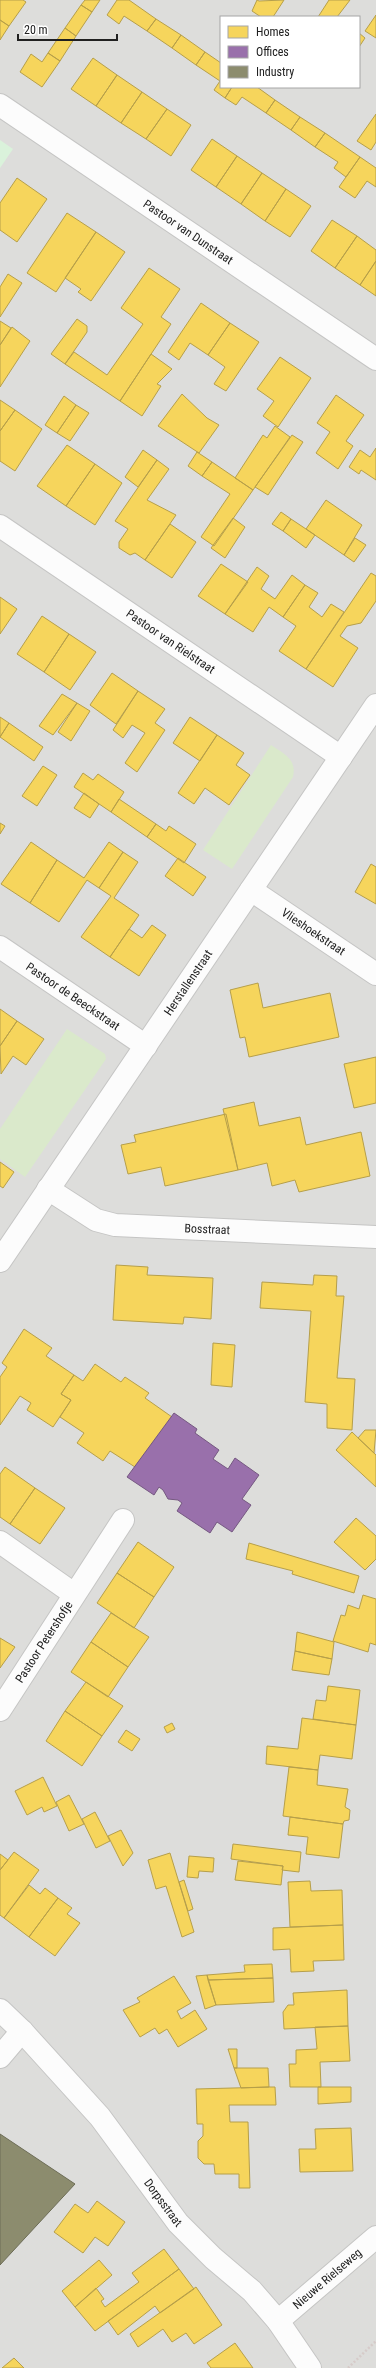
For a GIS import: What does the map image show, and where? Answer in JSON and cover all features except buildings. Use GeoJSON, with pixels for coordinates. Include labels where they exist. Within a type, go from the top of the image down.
{"type":"FeatureCollection","features":[{"type":"Feature","properties":{"kind":"street","name":"Pastoor van Dunstraat"},"geometry":{"type":"LineString","coordinates":[[0,105],[376,359]]}},
{"type":"Feature","properties":{"kind":"street","name":"Pastoor van Rielstraat"},"geometry":{"type":"LineString","coordinates":[[0,526],[341,756]]}},
{"type":"Feature","properties":{"kind":"street","name":"Herstallenstraat"},"geometry":{"type":"LineString","coordinates":[[0,1261],[376,705]]}},
{"type":"Feature","properties":{"kind":"street","name":"Vlieshoekstraat"},"geometry":{"type":"LineString","coordinates":[[251,890],[376,974]]}},
{"type":"Feature","properties":{"kind":"street","name":"Pastoor de Beeckstraat"},"geometry":{"type":"LineString","coordinates":[[0,947],[146,1046]]}},
{"type":"Feature","properties":{"kind":"street","name":"Bosstraat"},"geometry":{"type":"LineString","coordinates":[[48,1189],[96,1220],[115,1225],[376,1237]]}},
{"type":"Feature","properties":{"kind":"street","name":"Pastoor Petershofje"},"geometry":{"type":"LineString","coordinates":[[0,1710],[123,1520]]}},
{"type":"Feature","properties":{"kind":"street","name":"Pastoor Petershofje"},"geometry":{"type":"LineString","coordinates":[[0,1542],[74,1594]]}},
{"type":"Feature","properties":{"kind":"street","name":"Dorpsstraat"},"geometry":{"type":"LineString","coordinates":[[0,2010],[22,2031],[100,2117],[178,2223],[213,2258],[252,2291],[278,2321],[310,2368]]}},
{"type":"Feature","properties":{"kind":"street"},"geometry":{"type":"LineString","coordinates":[[0,2057],[22,2031]]}},
{"type":"Feature","properties":{"kind":"street","name":"Nieuwe Rielseweg"},"geometry":{"type":"LineString","coordinates":[[278,2321],[376,2237]]}},
{"type":"Feature","properties":{"kind":"path"},"geometry":{"type":"LineString","coordinates":[[348,2368],[376,2341]]}},
{"type":"Feature","properties":{"kind":"shaded area"},"geometry":{"type":"Polygon","coordinates":[[[0,0],[376,0],[376,2368],[0,2368],[0,0]]]}},
{"type":"Feature","properties":{"kind":"green space"},"geometry":{"type":"Polygon","coordinates":[[[0,140],[13,149],[0,168],[0,140]]]}},
{"type":"Feature","properties":{"kind":"green space"},"geometry":{"type":"Polygon","coordinates":[[[271,745],[285,754],[291,761],[294,771],[293,777],[232,869],[203,850],[271,745]]]}},
{"type":"Feature","properties":{"kind":"green space"},"geometry":{"type":"Polygon","coordinates":[[[67,1029],[105,1054],[106,1059],[25,1177],[0,1159],[0,1129],[67,1029]]]}}]}
